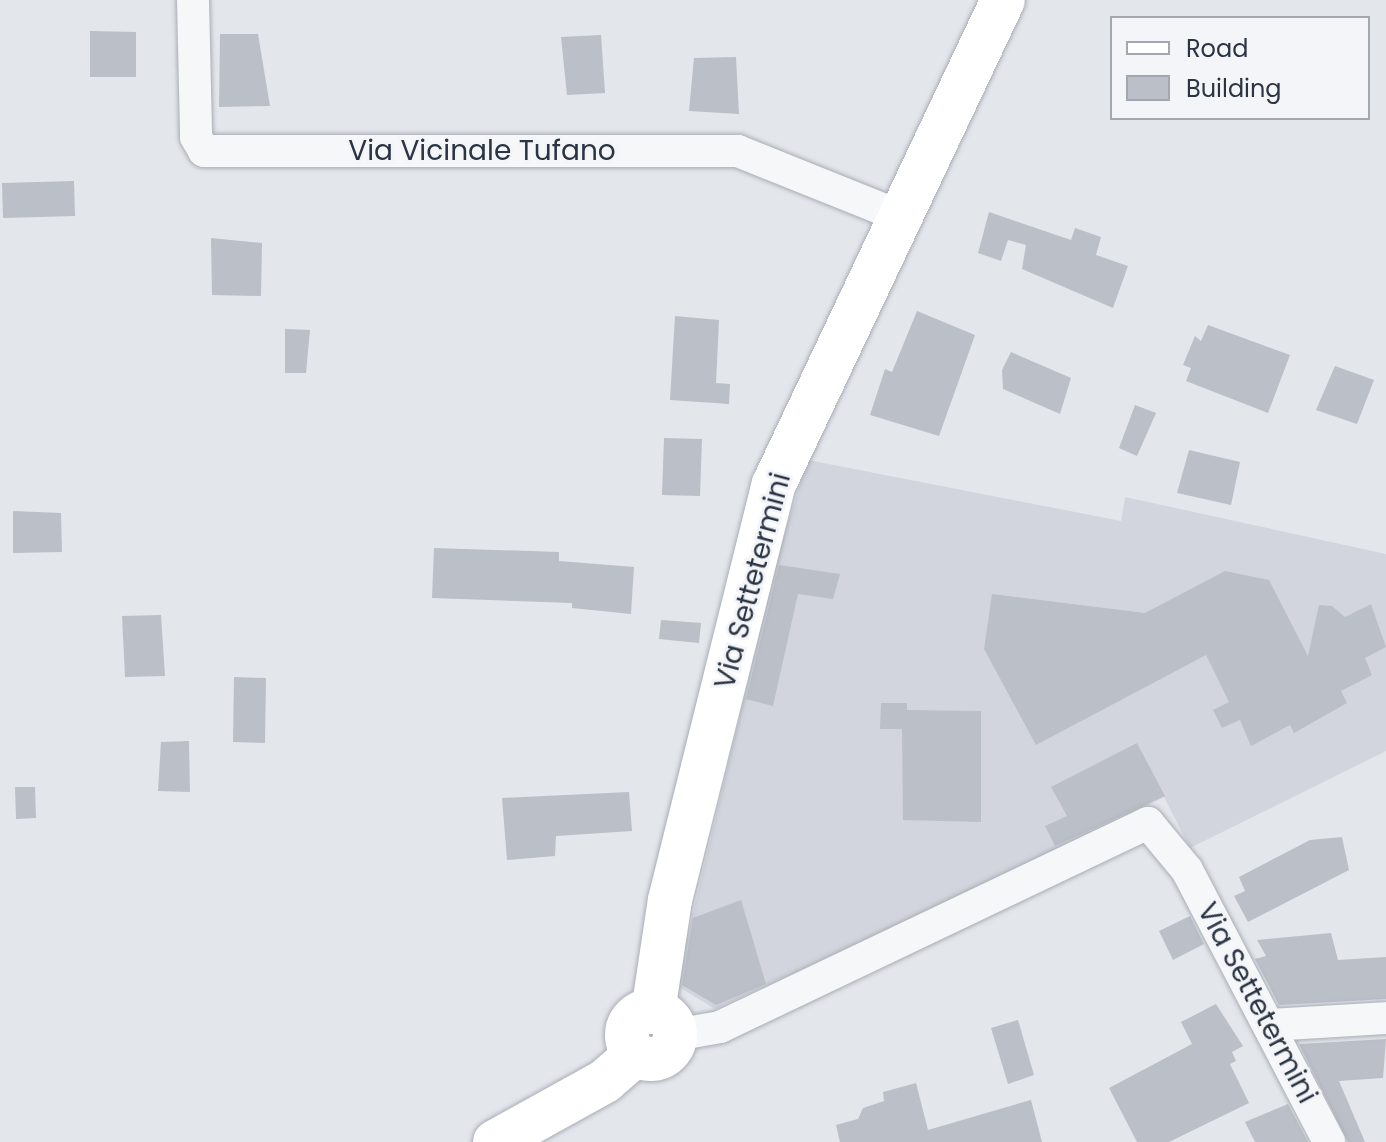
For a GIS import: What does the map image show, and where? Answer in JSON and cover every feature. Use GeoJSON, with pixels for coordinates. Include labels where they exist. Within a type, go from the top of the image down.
{"type":"FeatureCollection","features":[{"type":"Feature","properties":{"kind":"main road","name":"Via Settetermini"},"geometry":{"type":"LineString","coordinates":[[664,1024],[670,900],[774,484],[1003,0]]}},
{"type":"Feature","properties":{"kind":"main road"},"geometry":{"type":"LineString","coordinates":[[495,1142],[605,1081],[636,1054],[628,1042],[629,1027],[638,1015],[664,1024]]}},
{"type":"Feature","properties":{"kind":"street","name":"Via Vicinale Tufano"},"geometry":{"type":"LineString","coordinates":[[193,0],[196,137],[204,151],[738,151],[900,216]]}},
{"type":"Feature","properties":{"kind":"street","name":"Via Settetermini"},"geometry":{"type":"LineString","coordinates":[[664,1024],[720,1027],[1148,823],[1187,870],[1329,1142]]}},
{"type":"Feature","properties":{"kind":"street"},"geometry":{"type":"LineString","coordinates":[[1269,1025],[1386,1018]]}},
{"type":"Feature","properties":{"kind":"shaded area"},"geometry":{"type":"Polygon","coordinates":[[[808,460],[1121,521],[1125,497],[1386,554],[1386,751],[1190,848],[1164,797],[1058,852],[715,1009],[676,985],[779,551],[808,460]]]}},
{"type":"Feature","properties":{"kind":"building"},"geometry":{"type":"Polygon","coordinates":[[[90,31],[136,32],[136,77],[90,77],[90,31]]]}},
{"type":"Feature","properties":{"kind":"building"},"geometry":{"type":"Polygon","coordinates":[[[220,34],[258,34],[270,106],[219,107],[220,34]]]}},
{"type":"Feature","properties":{"kind":"building"},"geometry":{"type":"Polygon","coordinates":[[[601,35],[605,93],[567,95],[561,37],[601,35]]]}},
{"type":"Feature","properties":{"kind":"building"},"geometry":{"type":"Polygon","coordinates":[[[736,57],[739,114],[689,111],[694,58],[736,57]]]}},
{"type":"Feature","properties":{"kind":"building"},"geometry":{"type":"Polygon","coordinates":[[[74,181],[75,216],[3,218],[2,183],[74,181]]]}},
{"type":"Feature","properties":{"kind":"building"},"geometry":{"type":"Polygon","coordinates":[[[989,212],[1071,240],[1075,228],[1101,237],[1096,255],[1128,266],[1113,308],[1022,269],[1026,245],[1008,240],[1001,261],[978,253],[989,212]]]}},
{"type":"Feature","properties":{"kind":"building"},"geometry":{"type":"Polygon","coordinates":[[[211,238],[262,243],[261,296],[212,295],[211,238]]]}},
{"type":"Feature","properties":{"kind":"building"},"geometry":{"type":"Polygon","coordinates":[[[917,311],[975,335],[939,436],[870,415],[885,369],[892,372],[917,311]]]}},
{"type":"Feature","properties":{"kind":"building"},"geometry":{"type":"Polygon","coordinates":[[[675,316],[719,320],[716,383],[730,384],[729,404],[670,400],[675,316]]]}},
{"type":"Feature","properties":{"kind":"building"},"geometry":{"type":"Polygon","coordinates":[[[1208,325],[1290,355],[1268,413],[1186,381],[1191,368],[1183,365],[1195,336],[1201,341],[1208,325]]]}},
{"type":"Feature","properties":{"kind":"building"},"geometry":{"type":"Polygon","coordinates":[[[285,329],[310,330],[306,373],[285,373],[285,329]]]}},
{"type":"Feature","properties":{"kind":"building"},"geometry":{"type":"Polygon","coordinates":[[[1011,352],[1071,378],[1060,414],[1003,389],[1002,370],[1011,352]]]}},
{"type":"Feature","properties":{"kind":"building"},"geometry":{"type":"Polygon","coordinates":[[[1335,366],[1374,380],[1357,424],[1316,410],[1335,366]]]}},
{"type":"Feature","properties":{"kind":"building"},"geometry":{"type":"Polygon","coordinates":[[[1135,405],[1156,413],[1137,456],[1119,448],[1135,405]]]}},
{"type":"Feature","properties":{"kind":"building"},"geometry":{"type":"Polygon","coordinates":[[[664,438],[702,439],[700,496],[662,495],[664,438]]]}},
{"type":"Feature","properties":{"kind":"building"},"geometry":{"type":"Polygon","coordinates":[[[1189,450],[1240,462],[1231,505],[1177,493],[1189,450]]]}},
{"type":"Feature","properties":{"kind":"building"},"geometry":{"type":"Polygon","coordinates":[[[13,511],[61,513],[62,552],[13,553],[13,511]]]}},
{"type":"Feature","properties":{"kind":"building"},"geometry":{"type":"Polygon","coordinates":[[[434,548],[559,552],[559,561],[634,567],[631,614],[572,608],[572,603],[432,598],[434,548]]]}},
{"type":"Feature","properties":{"kind":"building"},"geometry":{"type":"Polygon","coordinates":[[[779,565],[840,574],[833,599],[798,594],[773,706],[746,699],[779,565]]]}},
{"type":"Feature","properties":{"kind":"building"},"geometry":{"type":"Polygon","coordinates":[[[1225,571],[1269,580],[1308,656],[1319,605],[1332,606],[1345,617],[1371,604],[1386,647],[1365,658],[1372,675],[1341,691],[1347,703],[1294,733],[1290,725],[1251,746],[1240,720],[1222,728],[1213,710],[1229,702],[1206,655],[1036,745],[984,649],[992,594],[1145,613],[1225,571]]]}},
{"type":"Feature","properties":{"kind":"building"},"geometry":{"type":"Polygon","coordinates":[[[161,615],[165,676],[125,677],[122,616],[161,615]]]}},
{"type":"Feature","properties":{"kind":"building"},"geometry":{"type":"Polygon","coordinates":[[[661,620],[701,623],[699,643],[659,639],[661,620]]]}},
{"type":"Feature","properties":{"kind":"building"},"geometry":{"type":"Polygon","coordinates":[[[234,677],[266,678],[265,743],[233,742],[234,677]]]}},
{"type":"Feature","properties":{"kind":"building"},"geometry":{"type":"Polygon","coordinates":[[[881,703],[907,703],[907,710],[981,711],[981,822],[903,820],[902,729],[880,729],[881,703]]]}},
{"type":"Feature","properties":{"kind":"building"},"geometry":{"type":"Polygon","coordinates":[[[189,741],[190,792],[158,791],[161,742],[189,741]]]}},
{"type":"Feature","properties":{"kind":"building"},"geometry":{"type":"Polygon","coordinates":[[[1137,743],[1165,796],[1055,846],[1045,826],[1067,816],[1051,787],[1137,743]]]}},
{"type":"Feature","properties":{"kind":"building"},"geometry":{"type":"Polygon","coordinates":[[[15,787],[35,787],[36,818],[16,819],[15,787]]]}},
{"type":"Feature","properties":{"kind":"building"},"geometry":{"type":"Polygon","coordinates":[[[629,792],[632,831],[556,836],[555,856],[507,860],[502,798],[629,792]]]}},
{"type":"Feature","properties":{"kind":"building"},"geometry":{"type":"Polygon","coordinates":[[[1342,837],[1349,870],[1248,922],[1234,896],[1245,891],[1239,877],[1310,840],[1342,837]]]}},
{"type":"Feature","properties":{"kind":"building"},"geometry":{"type":"Polygon","coordinates":[[[741,900],[766,984],[716,1005],[682,985],[693,918],[741,900]]]}},
{"type":"Feature","properties":{"kind":"building"},"geometry":{"type":"Polygon","coordinates":[[[1190,916],[1204,944],[1173,960],[1159,931],[1190,916]]]}},
{"type":"Feature","properties":{"kind":"building"},"geometry":{"type":"Polygon","coordinates":[[[1331,933],[1338,960],[1386,957],[1386,999],[1279,1005],[1255,959],[1266,956],[1257,940],[1331,933]]]}},
{"type":"Feature","properties":{"kind":"building"},"geometry":{"type":"Polygon","coordinates":[[[1216,1004],[1243,1046],[1232,1052],[1236,1061],[1230,1064],[1249,1103],[1169,1142],[1137,1142],[1109,1088],[1192,1044],[1181,1022],[1216,1004]]]}},
{"type":"Feature","properties":{"kind":"building"},"geometry":{"type":"Polygon","coordinates":[[[1018,1020],[1034,1075],[1008,1084],[991,1028],[1018,1020]]]}},
{"type":"Feature","properties":{"kind":"building"},"geometry":{"type":"Polygon","coordinates":[[[1386,1039],[1383,1078],[1339,1081],[1365,1142],[1348,1142],[1299,1044],[1386,1039]]]}},
{"type":"Feature","properties":{"kind":"building"},"geometry":{"type":"Polygon","coordinates":[[[916,1083],[928,1130],[1031,1100],[1042,1142],[840,1142],[836,1125],[858,1119],[863,1108],[884,1101],[883,1092],[916,1083]]]}},
{"type":"Feature","properties":{"kind":"building"},"geometry":{"type":"Polygon","coordinates":[[[1288,1104],[1308,1142],[1255,1142],[1245,1122],[1288,1104]]]}}]}
